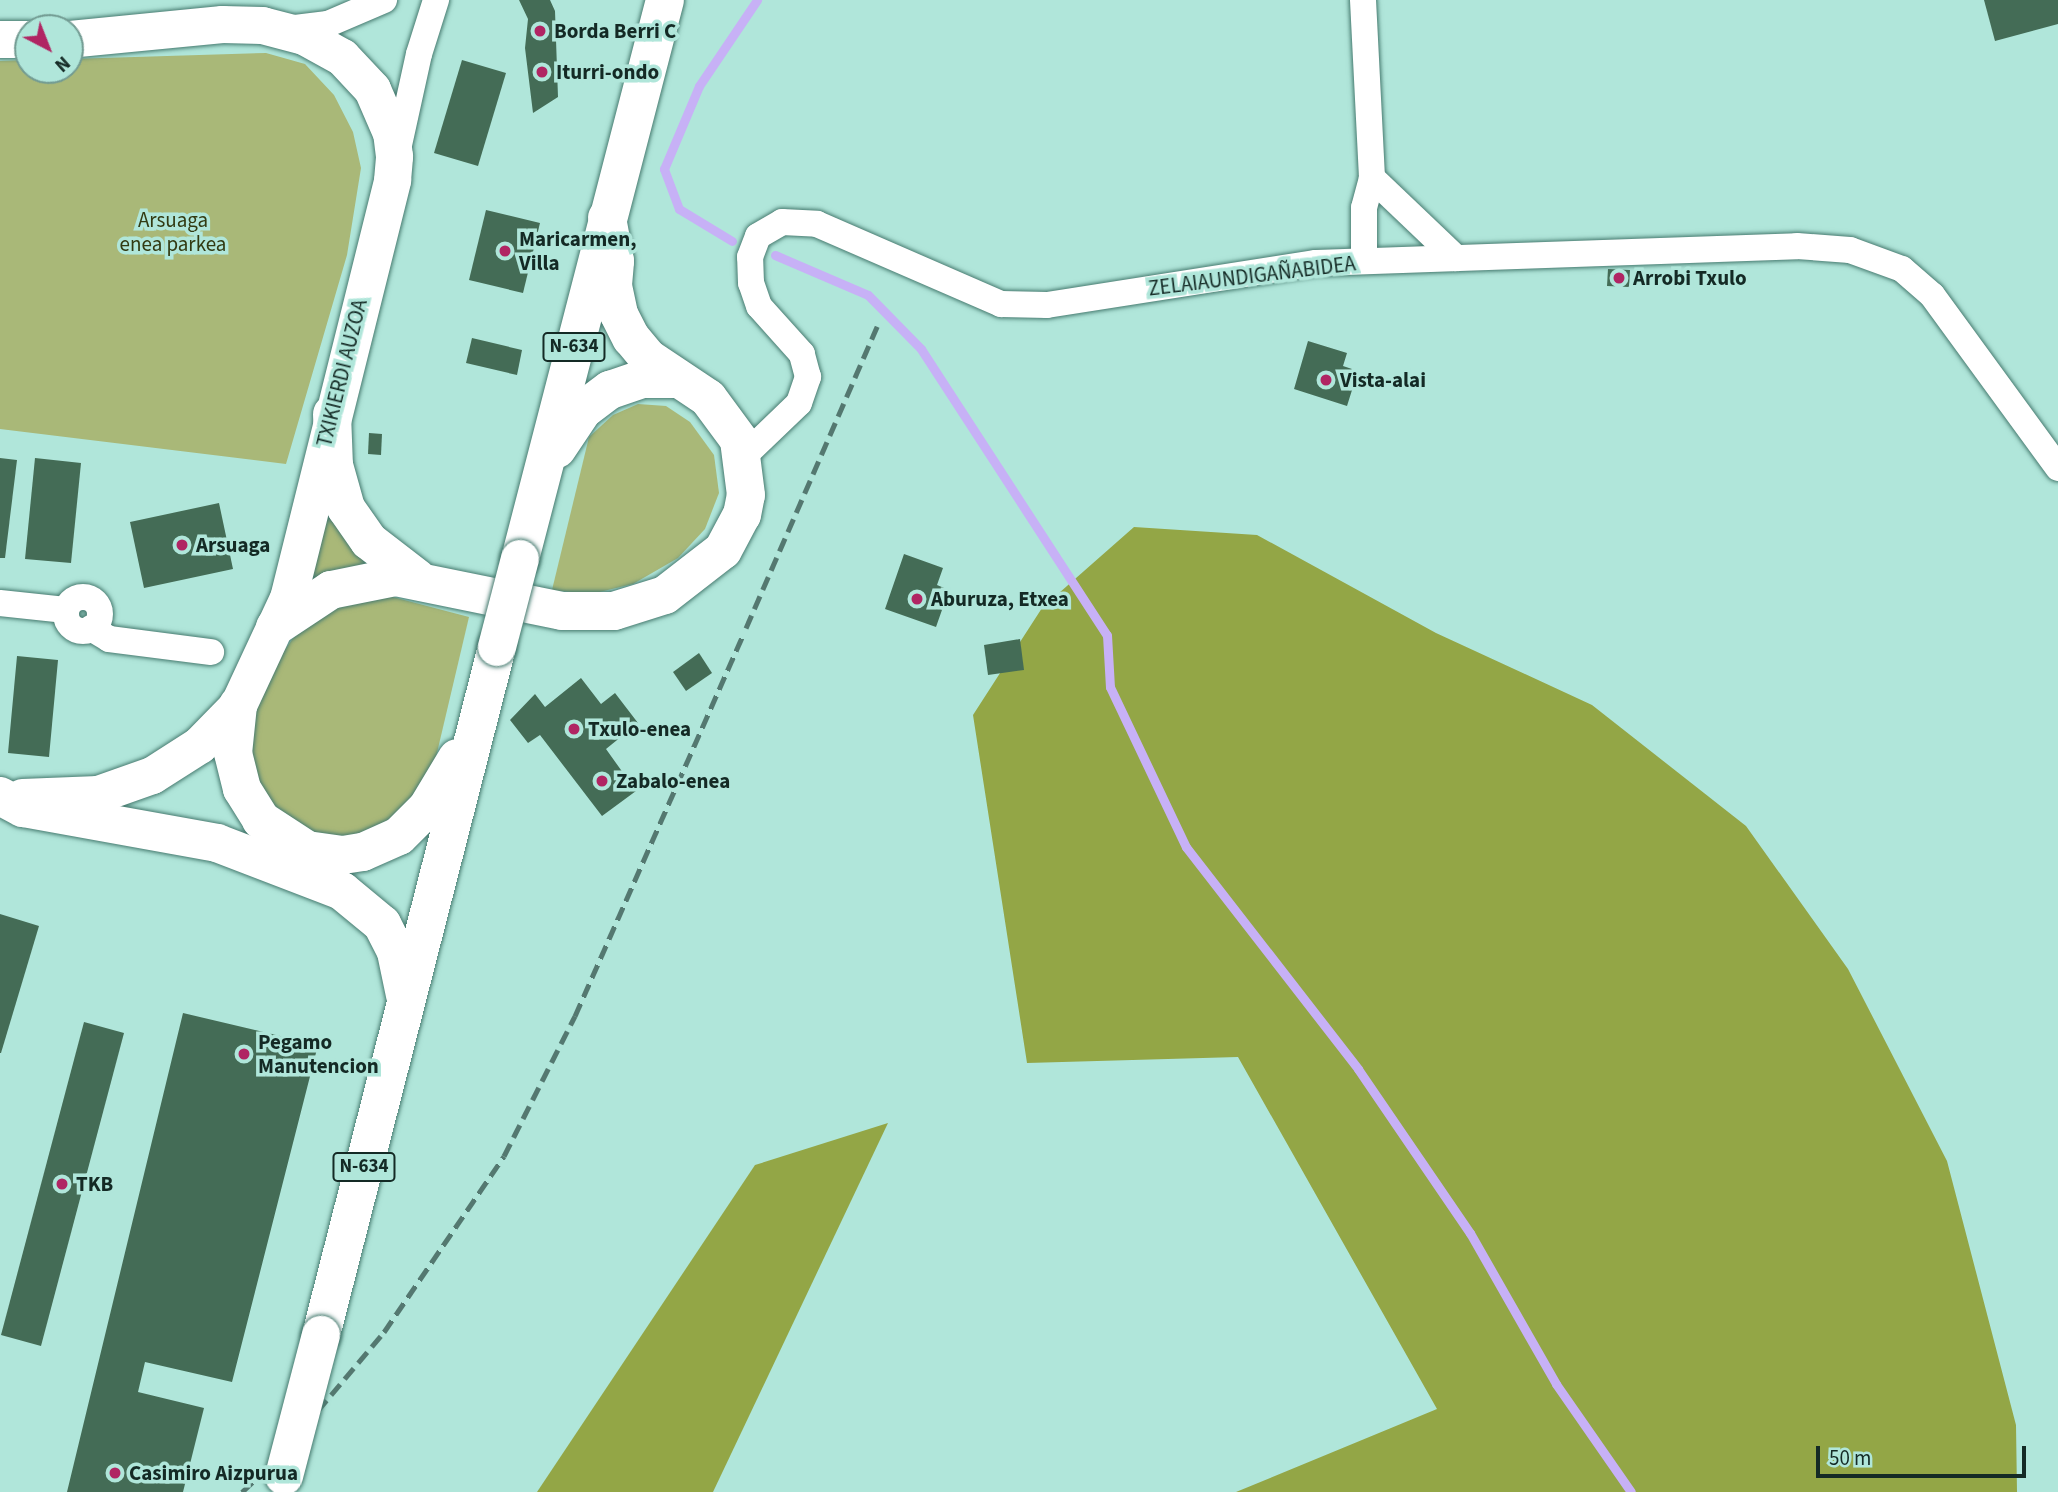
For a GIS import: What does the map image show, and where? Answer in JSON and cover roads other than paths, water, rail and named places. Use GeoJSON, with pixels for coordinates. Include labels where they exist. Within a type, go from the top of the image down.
{"type":"FeatureCollection","features":[{"type":"Feature","properties":{"kind":"highway","name":"N-634"},"geometry":{"type":"LineString","coordinates":[[282,1484],[607,218],[666,0]]}},
{"type":"Feature","properties":{"kind":"highway"},"geometry":{"type":"LineString","coordinates":[[275,627],[312,600],[341,586],[373,578],[417,578],[562,611],[614,611],[640,605],[688,581],[723,550],[742,514],[746,495],[744,456],[721,411],[693,387],[676,379],[648,358],[619,314],[607,218]]}},
{"type":"Feature","properties":{"kind":"highway"},"geometry":{"type":"LineString","coordinates":[[541,475],[572,423],[596,399],[642,379],[676,379]]}},
{"type":"Feature","properties":{"kind":"highway"},"geometry":{"type":"LineString","coordinates":[[332,414],[334,466],[346,508],[369,541],[417,578]]}},
{"type":"Feature","properties":{"kind":"highway"},"geometry":{"type":"LineString","coordinates":[[238,705],[233,753],[250,806],[282,838],[324,854],[363,852],[399,836],[427,807],[477,727]]}},
{"type":"Feature","properties":{"kind":"highway"},"geometry":{"type":"LineString","coordinates":[[0,795],[23,808],[217,843],[342,891],[370,911],[386,931],[407,1000]]}},
{"type":"Feature","properties":{"kind":"street"},"geometry":{"type":"LineString","coordinates":[[283,30],[328,24],[384,0]]}},
{"type":"Feature","properties":{"kind":"street"},"geometry":{"type":"LineString","coordinates":[[392,180],[419,54],[436,0]]}},
{"type":"Feature","properties":{"kind":"street"},"geometry":{"type":"LineString","coordinates":[[1363,0],[1372,178],[1364,208],[1364,261]]}},
{"type":"Feature","properties":{"kind":"street","name":"TXIKIERDI AUZOA"},"geometry":{"type":"LineString","coordinates":[[0,795],[69,798],[125,786],[177,761],[238,705],[288,598],[392,180],[391,133],[372,89],[342,57],[283,30],[222,24],[84,38]]}},
{"type":"Feature","properties":{"kind":"street"},"geometry":{"type":"LineString","coordinates":[[1372,178],[1456,258]]}},
{"type":"Feature","properties":{"kind":"street","name":"ZELAIAUNDIGAÑABIDEA"},"geometry":{"type":"LineString","coordinates":[[744,456],[799,403],[808,377],[802,354],[759,306],[751,283],[751,257],[758,236],[782,222],[817,224],[1001,303],[1047,305],[1316,263],[1797,246],[1850,250],[1902,269],[1933,295],[2058,468]]}},
{"type":"Feature","properties":{"kind":"street"},"geometry":{"type":"LineString","coordinates":[[0,603],[66,610],[75,629],[92,628],[109,639],[211,652]]}},
{"type":"Feature","properties":{"kind":"waterway"},"geometry":{"type":"LineString","coordinates":[[732,241],[679,209],[664,169],[699,86],[757,0]]}},
{"type":"Feature","properties":{"kind":"waterway"},"geometry":{"type":"LineString","coordinates":[[775,255],[868,295],[921,349],[1107,635],[1110,687],[1186,847],[1358,1069],[1470,1233],[1556,1384],[1631,1492]]}},
{"type":"Feature","properties":{"kind":"railway"},"geometry":{"type":"LineString","coordinates":[[746,628],[879,322]]}},
{"type":"Feature","properties":{"kind":"railway"},"geometry":{"type":"LineString","coordinates":[[242,1492],[277,1459],[384,1332],[504,1156],[575,1016],[742,637]]}},
{"type":"Feature","properties":{"kind":"place","name":"Borda Berri C"},"geometry":{"type":"Point","coordinates":[540,31]}},
{"type":"Feature","properties":{"kind":"place","name":"Iturri-ondo"},"geometry":{"type":"Point","coordinates":[542,72]}},
{"type":"Feature","properties":{"kind":"place","name":"Maricarmen, Villa"},"geometry":{"type":"Point","coordinates":[505,251]}},
{"type":"Feature","properties":{"kind":"place","name":"Arrobi Txulo"},"geometry":{"type":"Point","coordinates":[1619,278]}},
{"type":"Feature","properties":{"kind":"place","name":"Vista-alai"},"geometry":{"type":"Point","coordinates":[1326,380]}},
{"type":"Feature","properties":{"kind":"place","name":"Arsuaga"},"geometry":{"type":"Point","coordinates":[182,545]}},
{"type":"Feature","properties":{"kind":"place","name":"Aburuza, Etxea"},"geometry":{"type":"Point","coordinates":[917,599]}},
{"type":"Feature","properties":{"kind":"place","name":"Txulo-enea"},"geometry":{"type":"Point","coordinates":[574,729]}},
{"type":"Feature","properties":{"kind":"place","name":"Zabalo-enea"},"geometry":{"type":"Point","coordinates":[602,781]}},
{"type":"Feature","properties":{"kind":"place","name":"Pegamo Manutencion"},"geometry":{"type":"Point","coordinates":[244,1054]}},
{"type":"Feature","properties":{"kind":"place","name":"TKB"},"geometry":{"type":"Point","coordinates":[62,1184]}},
{"type":"Feature","properties":{"kind":"place","name":"Casimiro Aizpurua"},"geometry":{"type":"Point","coordinates":[115,1473]}},
{"type":"Feature","properties":{"kind":"park label","name":"Arsuaga enea parkea"},"geometry":{"type":"Point","coordinates":[173,232]}}]}
